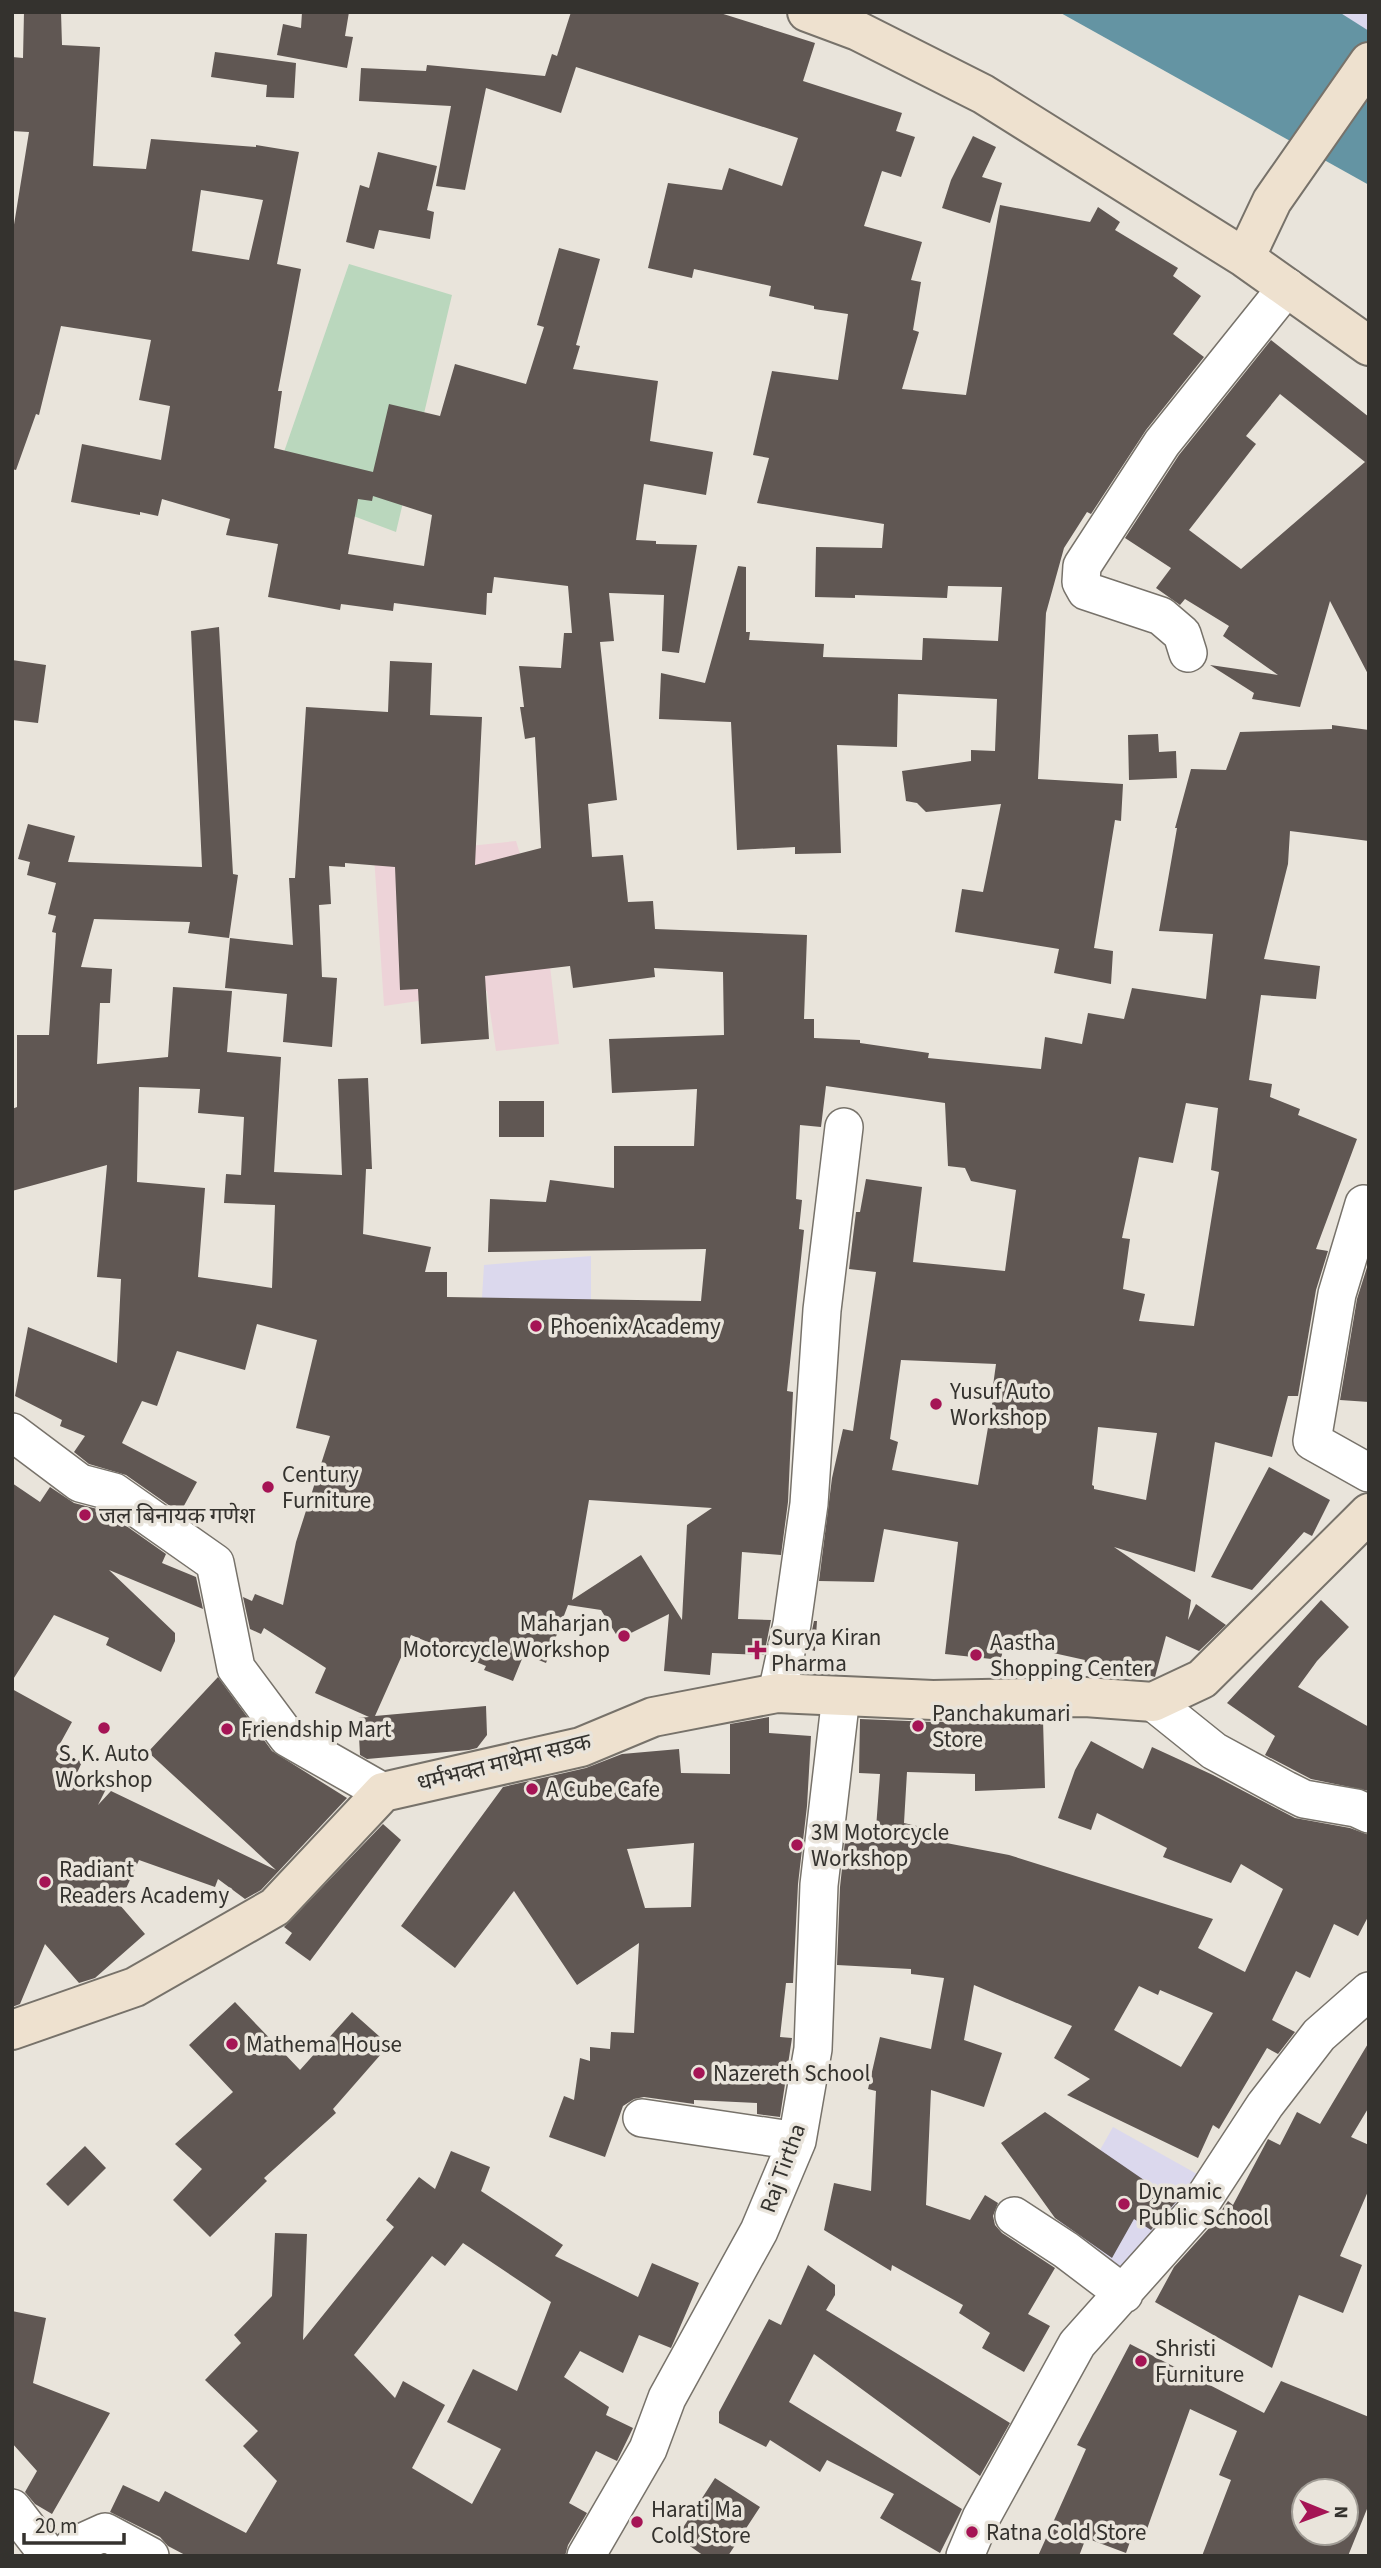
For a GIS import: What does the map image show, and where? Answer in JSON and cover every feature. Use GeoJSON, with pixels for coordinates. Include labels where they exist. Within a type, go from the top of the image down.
{"type":"FeatureCollection","features":[{"type":"Feature","properties":{"kind":"main road"},"geometry":{"type":"LineString","coordinates":[[807,12],[858,31],[983,94],[1245,258],[1369,346]]}},
{"type":"Feature","properties":{"kind":"main road"},"geometry":{"type":"LineString","coordinates":[[1245,258],[1272,201],[1369,62]]}},
{"type":"Feature","properties":{"kind":"main road"},"geometry":{"type":"LineString","coordinates":[[1153,1702],[1202,1679],[1369,1513]]}},
{"type":"Feature","properties":{"kind":"main road","name":"धर्मभक्त माथेमा सडक"},"geometry":{"type":"LineString","coordinates":[[383,1792],[580,1747],[653,1717],[777,1693],[933,1700],[1085,1697],[1153,1702]]}},
{"type":"Feature","properties":{"kind":"main road"},"geometry":{"type":"LineString","coordinates":[[12,2030],[135,1987],[275,1907],[383,1792]]}},
{"type":"Feature","properties":{"kind":"street"},"geometry":{"type":"LineString","coordinates":[[1188,653],[1182,635],[1175,626],[1161,617],[1086,591],[1081,582],[1082,566],[1162,443],[1287,287]]}},
{"type":"Feature","properties":{"kind":"street"},"geometry":{"type":"LineString","coordinates":[[777,1693],[792,1624],[809,1504],[822,1311],[844,1127]]}},
{"type":"Feature","properties":{"kind":"street"},"geometry":{"type":"LineString","coordinates":[[1364,1203],[1337,1294],[1311,1441],[1369,1473]]}},
{"type":"Feature","properties":{"kind":"street"},"geometry":{"type":"LineString","coordinates":[[12,1432],[80,1483],[114,1492],[215,1563],[236,1668],[288,1738],[383,1792]]}},
{"type":"Feature","properties":{"kind":"street","name":"Raj Tirtha"},"geometry":{"type":"LineString","coordinates":[[586,2556],[648,2449],[667,2398],[759,2231],[797,2141],[813,2049],[819,1885],[841,1696]]}},
{"type":"Feature","properties":{"kind":"street"},"geometry":{"type":"LineString","coordinates":[[1153,1702],[1214,1751],[1286,1790],[1304,1799],[1356,1808],[1369,1814]]}},
{"type":"Feature","properties":{"kind":"street"},"geometry":{"type":"LineString","coordinates":[[965,2556],[981,2518],[1077,2344],[1195,2213],[1265,2105],[1319,2035],[1369,1991]]}},
{"type":"Feature","properties":{"kind":"street"},"geometry":{"type":"LineString","coordinates":[[642,2118],[797,2141]]}},
{"type":"Feature","properties":{"kind":"street"},"geometry":{"type":"LineString","coordinates":[[1014,2216],[1066,2249],[1124,2294]]}},
{"type":"Feature","properties":{"kind":"street"},"geometry":{"type":"LineString","coordinates":[[12,2508],[49,2556]]}},
{"type":"Feature","properties":{"kind":"street"},"geometry":{"type":"LineString","coordinates":[[65,2556],[74,2546],[106,2532],[150,2556]]}},
{"type":"Feature","properties":{"kind":"shaded area"},"geometry":{"type":"Polygon","coordinates":[[[1339,12],[1369,12],[1369,32],[1362,28],[1339,12]]]}},
{"type":"Feature","properties":{"kind":"shaded area"},"geometry":{"type":"Polygon","coordinates":[[[516,841],[547,940],[559,1044],[496,1051],[487,991],[384,1006],[374,856],[516,841]]]}},
{"type":"Feature","properties":{"kind":"shaded area"},"geometry":{"type":"Polygon","coordinates":[[[591,1256],[591,1310],[479,1346],[484,1265],[591,1256]]]}},
{"type":"Feature","properties":{"kind":"shaded area","name":"Dynamic Public School"},"geometry":{"type":"Polygon","coordinates":[[[1113,2127],[1197,2174],[1127,2286],[1053,2233],[1113,2127]]]}},
{"type":"Feature","properties":{"kind":"green space"},"geometry":{"type":"Polygon","coordinates":[[[349,264],[452,295],[396,532],[340,511],[267,501],[349,264]]]}},
{"type":"Feature","properties":{"kind":"water"},"geometry":{"type":"Polygon","coordinates":[[[1059,12],[1339,12],[1369,31],[1369,185],[1059,12]]]}},
{"type":"Feature","properties":{"kind":"building"},"geometry":{"type":"Polygon","coordinates":[[[24,12],[61,12],[62,45],[100,47],[93,166],[146,169],[151,139],[256,145],[299,152],[277,264],[301,269],[278,391],[282,391],[274,448],[373,472],[389,404],[440,416],[455,364],[526,384],[544,327],[537,325],[559,248],[600,259],[576,345],[580,346],[573,369],[658,381],[650,441],[713,452],[706,495],[644,484],[636,540],[656,541],[656,544],[697,545],[679,653],[662,651],[664,595],[609,593],[614,641],[600,642],[617,800],[588,804],[592,857],[623,855],[628,902],[653,901],[655,929],[807,935],[804,1019],[814,1019],[814,1038],[860,1040],[860,1043],[929,1053],[928,1058],[1041,1069],[1045,1037],[1082,1044],[1088,1013],[1124,1019],[1132,988],[1206,999],[1213,934],[1159,931],[1175,828],[1191,769],[1226,770],[1240,732],[1332,729],[1332,725],[1369,730],[1369,841],[1290,831],[1288,864],[1264,959],[1320,966],[1316,999],[1261,995],[1249,1080],[1272,1084],[1270,1097],[1300,1109],[1298,1115],[1357,1139],[1316,1249],[1328,1251],[1316,1290],[1298,1396],[1288,1396],[1272,1457],[1215,1442],[1195,1572],[1114,1547],[1191,1600],[1188,1620],[1196,1604],[1226,1625],[1199,1651],[1166,1636],[1155,1677],[1117,1666],[1116,1671],[1084,1662],[1085,1660],[1004,1642],[1001,1660],[945,1654],[958,1542],[884,1529],[874,1582],[819,1581],[832,1478],[843,1429],[853,1431],[876,1272],[849,1269],[856,1212],[860,1212],[866,1179],[922,1187],[913,1262],[1005,1271],[1016,1190],[971,1181],[965,1168],[948,1166],[945,1103],[826,1086],[821,1127],[800,1125],[796,1199],[802,1200],[799,1229],[804,1230],[787,1391],[793,1392],[788,1502],[781,1555],[742,1552],[738,1619],[771,1620],[764,1655],[712,1653],[710,1675],[664,1671],[669,1614],[619,1639],[601,1610],[568,1605],[546,1663],[524,1654],[513,1681],[484,1670],[486,1666],[411,1635],[375,1716],[486,1706],[487,1735],[477,1748],[469,1750],[367,1759],[360,1755],[358,1718],[369,1717],[315,1693],[326,1668],[264,1628],[261,1634],[250,1629],[243,1597],[252,1601],[255,1594],[283,1605],[296,1542],[330,1436],[296,1428],[317,1340],[257,1324],[245,1370],[177,1351],[157,1406],[142,1401],[122,1443],[197,1482],[180,1513],[126,1475],[89,1464],[74,1452],[85,1436],[60,1426],[62,1420],[15,1396],[28,1327],[117,1363],[121,1279],[97,1277],[107,1165],[12,1191],[12,1109],[17,1107],[17,1035],[49,1035],[56,933],[52,932],[56,916],[48,914],[56,883],[27,875],[30,862],[18,859],[28,824],[75,836],[68,862],[202,867],[191,631],[219,627],[233,874],[238,875],[229,938],[188,933],[190,922],[94,919],[81,967],[112,969],[110,1003],[100,1003],[97,1064],[168,1057],[173,987],[232,991],[227,1052],[281,1057],[274,1172],[342,1175],[338,1079],[368,1078],[372,1169],[366,1169],[363,1234],[431,1247],[425,1272],[447,1272],[447,1297],[701,1301],[706,1249],[488,1252],[490,1199],[546,1202],[550,1180],[614,1188],[614,1146],[694,1146],[697,1089],[612,1093],[609,1039],[724,1035],[723,972],[654,968],[655,977],[573,988],[570,966],[485,976],[489,1039],[421,1044],[418,989],[400,990],[395,867],[345,863],[345,867],[329,866],[331,904],[319,905],[322,977],[337,978],[332,1047],[283,1042],[287,994],[225,988],[230,938],[293,945],[289,878],[295,878],[306,707],[388,712],[390,661],[432,663],[430,715],[482,717],[475,865],[541,848],[535,737],[525,739],[520,707],[524,707],[519,666],[561,668],[564,633],[572,633],[568,586],[494,577],[492,593],[487,593],[486,615],[394,603],[393,611],[341,604],[340,610],[268,597],[278,544],[226,535],[230,519],[162,499],[158,516],[71,502],[82,444],[161,460],[170,406],[139,400],[151,340],[61,326],[39,415],[36,414],[16,470],[12,469],[12,237],[29,132],[12,131],[12,57],[23,58],[24,12]],[[201,190],[192,251],[249,260],[263,200],[201,190]],[[373,496],[372,501],[358,499],[348,554],[424,566],[432,515],[373,496]],[[139,1087],[137,1182],[205,1188],[198,1277],[272,1288],[275,1205],[224,1203],[226,1174],[241,1175],[244,1117],[198,1113],[200,1089],[139,1087]],[[1186,1103],[1173,1163],[1139,1157],[1122,1238],[1130,1239],[1123,1289],[1145,1294],[1139,1321],[1194,1326],[1219,1172],[1211,1170],[1218,1108],[1186,1103]],[[901,1360],[890,1439],[898,1442],[892,1470],[978,1485],[994,1393],[996,1364],[901,1360]],[[1098,1427],[1094,1489],[1146,1500],[1157,1433],[1098,1427]],[[589,1500],[572,1600],[641,1555],[682,1620],[687,1525],[712,1508],[589,1500]]]}},
{"type":"Feature","properties":{"kind":"building"},"geometry":{"type":"Polygon","coordinates":[[[302,12],[349,12],[345,36],[353,37],[347,68],[277,55],[283,24],[301,28],[302,12]]]}},
{"type":"Feature","properties":{"kind":"building"},"geometry":{"type":"Polygon","coordinates":[[[571,12],[717,12],[815,43],[803,81],[902,113],[896,131],[915,137],[901,177],[882,171],[864,226],[922,242],[911,280],[921,282],[913,330],[919,332],[902,389],[966,395],[1000,205],[1090,222],[1098,207],[1120,222],[1115,230],[1178,268],[1173,276],[1201,296],[1173,334],[1204,357],[1146,430],[1091,514],[1087,512],[1064,548],[1046,613],[1038,779],[1123,784],[1121,821],[1115,820],[1094,948],[1113,951],[1111,984],[1054,973],[1059,949],[955,932],[962,889],[983,892],[1001,804],[926,812],[917,803],[906,801],[902,771],[971,761],[971,750],[995,751],[997,699],[898,694],[897,747],[837,745],[841,853],[795,854],[795,847],[737,850],[731,722],[659,719],[661,673],[705,683],[738,566],[746,567],[746,632],[750,632],[749,640],[824,644],[823,657],[922,660],[923,638],[998,641],[1002,587],[948,586],[947,598],[855,595],[855,598],[815,597],[816,547],[882,548],[884,524],[757,503],[769,458],[753,455],[772,371],[838,380],[848,314],[814,309],[814,306],[769,296],[771,286],[694,269],[692,278],[648,268],[668,183],[722,190],[729,168],[782,186],[798,138],[576,67],[561,113],[486,88],[465,190],[436,186],[451,106],[359,101],[361,68],[426,71],[427,65],[545,76],[552,54],[557,56],[571,12]]]}},
{"type":"Feature","properties":{"kind":"building"},"geometry":{"type":"Polygon","coordinates":[[[215,52],[296,63],[294,98],[266,97],[267,85],[211,77],[215,52]]]}},
{"type":"Feature","properties":{"kind":"building"},"geometry":{"type":"Polygon","coordinates":[[[973,136],[996,147],[982,177],[1002,183],[990,223],[942,208],[951,180],[973,136]]]}},
{"type":"Feature","properties":{"kind":"building"},"geometry":{"type":"Polygon","coordinates":[[[378,152],[437,166],[427,210],[434,212],[430,239],[379,230],[374,249],[346,242],[360,185],[369,188],[378,152]]]}},
{"type":"Feature","properties":{"kind":"building"},"geometry":{"type":"Polygon","coordinates":[[[1271,340],[1369,417],[1369,676],[1330,601],[1300,707],[1252,699],[1254,693],[1210,665],[1278,675],[1223,636],[1229,626],[1185,599],[1180,605],[1156,588],[1171,568],[1125,538],[1179,455],[1271,340]],[[1280,394],[1246,436],[1256,444],[1189,530],[1241,569],[1365,462],[1280,394]]]}},
{"type":"Feature","properties":{"kind":"building"},"geometry":{"type":"Polygon","coordinates":[[[12,660],[46,665],[38,723],[12,720],[12,660]]]}},
{"type":"Feature","properties":{"kind":"building"},"geometry":{"type":"Polygon","coordinates":[[[1158,734],[1159,752],[1176,751],[1177,778],[1129,780],[1128,735],[1158,734]]]}},
{"type":"Feature","properties":{"kind":"building"},"geometry":{"type":"Polygon","coordinates":[[[499,1101],[544,1101],[544,1137],[499,1137],[499,1101]]]}},
{"type":"Feature","properties":{"kind":"building"},"geometry":{"type":"Polygon","coordinates":[[[1369,1261],[1369,1402],[1340,1400],[1357,1299],[1369,1261]]]}},
{"type":"Feature","properties":{"kind":"building"},"geometry":{"type":"Polygon","coordinates":[[[1269,1467],[1330,1500],[1312,1536],[1304,1532],[1252,1590],[1211,1577],[1269,1467]]]}},
{"type":"Feature","properties":{"kind":"building"},"geometry":{"type":"Polygon","coordinates":[[[12,1483],[40,1502],[50,1487],[74,1503],[105,1511],[166,1554],[162,1563],[196,1577],[203,1609],[109,1570],[175,1633],[175,1641],[161,1672],[106,1645],[109,1638],[54,1615],[12,1681],[12,1483]]]}},
{"type":"Feature","properties":{"kind":"building"},"geometry":{"type":"Polygon","coordinates":[[[1321,1600],[1349,1627],[1317,1661],[1298,1687],[1369,1727],[1369,1791],[1311,1779],[1265,1755],[1275,1736],[1227,1703],[1321,1600]]]}},
{"type":"Feature","properties":{"kind":"building"},"geometry":{"type":"Polygon","coordinates":[[[814,1621],[817,1621],[815,1651],[808,1649],[814,1621]]]}},
{"type":"Feature","properties":{"kind":"building"},"geometry":{"type":"Polygon","coordinates":[[[218,1677],[272,1751],[347,1798],[261,1890],[245,1899],[218,1879],[215,1887],[139,1860],[119,1904],[145,1934],[95,1978],[79,1983],[45,1944],[20,2004],[12,2007],[12,1689],[72,1722],[56,1751],[82,1762],[77,1773],[106,1789],[98,1805],[111,1791],[276,1870],[148,1752],[218,1677]]]}},
{"type":"Feature","properties":{"kind":"building"},"geometry":{"type":"Polygon","coordinates":[[[769,1717],[769,1733],[811,1736],[807,1806],[798,1884],[793,1983],[786,1983],[780,2037],[792,2038],[780,2117],[757,2114],[757,2103],[694,2100],[694,2104],[644,2097],[634,2099],[623,2106],[605,2157],[549,2137],[564,2096],[574,2100],[580,2058],[590,2061],[590,2047],[610,2049],[611,2032],[634,2033],[639,1943],[577,1985],[514,1891],[455,1968],[401,1926],[503,1787],[586,1768],[622,1754],[679,1749],[681,1773],[730,1774],[730,1724],[769,1717]],[[694,1843],[627,1849],[645,1908],[691,1907],[694,1843]]]}},
{"type":"Feature","properties":{"kind":"building"},"geometry":{"type":"Polygon","coordinates":[[[860,1719],[933,1722],[1043,1720],[1045,1788],[975,1791],[975,1774],[907,1772],[904,1823],[943,1832],[941,1842],[1009,1855],[1213,1919],[1198,1948],[1245,1972],[1283,1889],[1241,1864],[1231,1883],[1163,1857],[1167,1848],[1097,1813],[1091,1830],[1058,1818],[1075,1770],[1091,1741],[1143,1769],[1152,1747],[1295,1818],[1350,1828],[1369,1835],[1369,1915],[1358,1936],[1334,1924],[1310,1978],[1296,1971],[1272,2020],[1295,2032],[1278,2054],[1267,2048],[1219,2129],[1213,2125],[1198,2158],[1067,2095],[1090,2079],[1054,2058],[1072,2026],[974,1985],[964,2040],[1002,2053],[984,2107],[931,2090],[926,2205],[970,2220],[985,2195],[998,2203],[993,2216],[995,2225],[1002,2233],[1055,2268],[1028,2314],[1050,2326],[1024,2372],[982,2348],[990,2333],[959,2313],[963,2305],[892,2265],[891,2271],[824,2230],[834,2183],[871,2191],[876,2091],[868,2089],[880,2037],[931,2049],[944,1978],[911,1974],[911,1969],[837,1965],[845,1841],[875,1842],[880,1774],[859,1773],[860,1719]],[[1139,1986],[1114,2030],[1181,2067],[1213,2013],[1160,1990],[1158,1995],[1139,1986]]]}},
{"type":"Feature","properties":{"kind":"building"},"geometry":{"type":"Polygon","coordinates":[[[383,1824],[401,1840],[310,1961],[285,1943],[292,1933],[284,1927],[383,1824]]]}},
{"type":"Feature","properties":{"kind":"building"},"geometry":{"type":"Polygon","coordinates":[[[235,2002],[300,2070],[352,2012],[389,2045],[333,2109],[336,2113],[264,2178],[267,2181],[210,2237],[173,2200],[202,2169],[175,2144],[233,2092],[189,2045],[235,2002]]]}},
{"type":"Feature","properties":{"kind":"building"},"geometry":{"type":"Polygon","coordinates":[[[1369,2042],[1369,2107],[1351,2137],[1369,2145],[1369,2189],[1340,2256],[1362,2265],[1343,2313],[1299,2295],[1272,2368],[1155,2302],[1174,2267],[1211,2226],[1228,2201],[1233,2205],[1268,2139],[1280,2145],[1297,2112],[1320,2124],[1369,2042]]]}},
{"type":"Feature","properties":{"kind":"building"},"geometry":{"type":"Polygon","coordinates":[[[1045,2112],[1176,2202],[1151,2230],[1134,2219],[1112,2258],[1055,2218],[1001,2143],[1045,2112]]]}},
{"type":"Feature","properties":{"kind":"building"},"geometry":{"type":"Polygon","coordinates":[[[85,2146],[106,2168],[68,2206],[46,2184],[85,2146]]]}},
{"type":"Feature","properties":{"kind":"building"},"geometry":{"type":"Polygon","coordinates":[[[451,2151],[490,2167],[481,2191],[563,2245],[555,2256],[638,2297],[652,2263],[699,2283],[671,2348],[639,2335],[623,2373],[580,2351],[564,2377],[609,2407],[606,2415],[633,2428],[617,2461],[596,2451],[569,2503],[587,2513],[568,2545],[565,2556],[187,2556],[168,2546],[160,2537],[110,2512],[123,2485],[159,2502],[165,2491],[246,2533],[277,2481],[243,2446],[258,2431],[205,2380],[241,2343],[234,2335],[272,2296],[275,2233],[307,2234],[303,2340],[394,2227],[386,2220],[419,2177],[435,2189],[451,2151]],[[463,2243],[445,2266],[432,2256],[354,2355],[395,2398],[403,2381],[445,2405],[412,2468],[472,2504],[501,2449],[447,2422],[473,2369],[517,2391],[551,2302],[463,2243]]]}},
{"type":"Feature","properties":{"kind":"building"},"geometry":{"type":"Polygon","coordinates":[[[808,2265],[835,2285],[835,2295],[826,2310],[1010,2423],[980,2476],[814,2354],[789,2402],[962,2509],[940,2553],[880,2518],[894,2494],[827,2460],[820,2472],[770,2440],[766,2447],[719,2423],[719,2412],[769,2319],[781,2325],[808,2265]]]}},
{"type":"Feature","properties":{"kind":"building"},"geometry":{"type":"Polygon","coordinates":[[[12,2311],[46,2318],[33,2383],[110,2413],[52,2514],[35,2504],[25,2492],[37,2471],[12,2443],[12,2311]]]}},
{"type":"Feature","properties":{"kind":"building"},"geometry":{"type":"Polygon","coordinates":[[[1130,2344],[1264,2413],[1281,2381],[1369,2417],[1369,2504],[1360,2526],[1360,2477],[1290,2477],[1290,2547],[1352,2547],[1348,2556],[1202,2556],[1231,2480],[1219,2475],[1237,2431],[1190,2409],[1142,2543],[1131,2539],[1126,2553],[1086,2538],[1079,2556],[1038,2556],[1086,2449],[1077,2445],[1130,2344]]]}},
{"type":"Feature","properties":{"kind":"building"},"geometry":{"type":"Polygon","coordinates":[[[715,2478],[760,2507],[728,2556],[704,2556],[677,2537],[715,2478]]]}},
{"type":"Feature","properties":{"kind":"place","name":"Phoenix Academy"},"geometry":{"type":"Point","coordinates":[536,1326]}},
{"type":"Feature","properties":{"kind":"place","name":"Yusuf Auto Workshop"},"geometry":{"type":"Point","coordinates":[936,1404]}},
{"type":"Feature","properties":{"kind":"place","name":"Century Furniture"},"geometry":{"type":"Point","coordinates":[268,1487]}},
{"type":"Feature","properties":{"kind":"place","name":"जल बिनायक गणेश"},"geometry":{"type":"Point","coordinates":[85,1515]}},
{"type":"Feature","properties":{"kind":"place","name":"Maharjan Motorcycle Workshop"},"geometry":{"type":"Point","coordinates":[624,1636]}},
{"type":"Feature","properties":{"kind":"place","name":"Surya Kiran Pharma"},"geometry":{"type":"Point","coordinates":[757,1650]}},
{"type":"Feature","properties":{"kind":"place","name":"Aastha Shopping Center"},"geometry":{"type":"Point","coordinates":[976,1655]}},
{"type":"Feature","properties":{"kind":"place","name":"Panchakumari Store"},"geometry":{"type":"Point","coordinates":[918,1726]}},
{"type":"Feature","properties":{"kind":"place","name":"S. K. Auto Workshop"},"geometry":{"type":"Point","coordinates":[104,1728]}},
{"type":"Feature","properties":{"kind":"place","name":"Friendship Mart"},"geometry":{"type":"Point","coordinates":[227,1729]}},
{"type":"Feature","properties":{"kind":"place","name":"A Cube Cafe"},"geometry":{"type":"Point","coordinates":[532,1789]}},
{"type":"Feature","properties":{"kind":"place","name":"3M Motorcycle Workshop"},"geometry":{"type":"Point","coordinates":[797,1845]}},
{"type":"Feature","properties":{"kind":"place","name":"Radiant Readers Academy"},"geometry":{"type":"Point","coordinates":[45,1882]}},
{"type":"Feature","properties":{"kind":"place","name":"Mathema House"},"geometry":{"type":"Point","coordinates":[232,2044]}},
{"type":"Feature","properties":{"kind":"place","name":"Nazereth School"},"geometry":{"type":"Point","coordinates":[699,2073]}},
{"type":"Feature","properties":{"kind":"place","name":"Dynamic Public School"},"geometry":{"type":"Point","coordinates":[1124,2204]}},
{"type":"Feature","properties":{"kind":"place","name":"Shristi Furniture"},"geometry":{"type":"Point","coordinates":[1141,2361]}},
{"type":"Feature","properties":{"kind":"place","name":"Harati Ma Cold Store"},"geometry":{"type":"Point","coordinates":[637,2522]}},
{"type":"Feature","properties":{"kind":"place","name":"Ratna Cold Store"},"geometry":{"type":"Point","coordinates":[972,2532]}}]}
